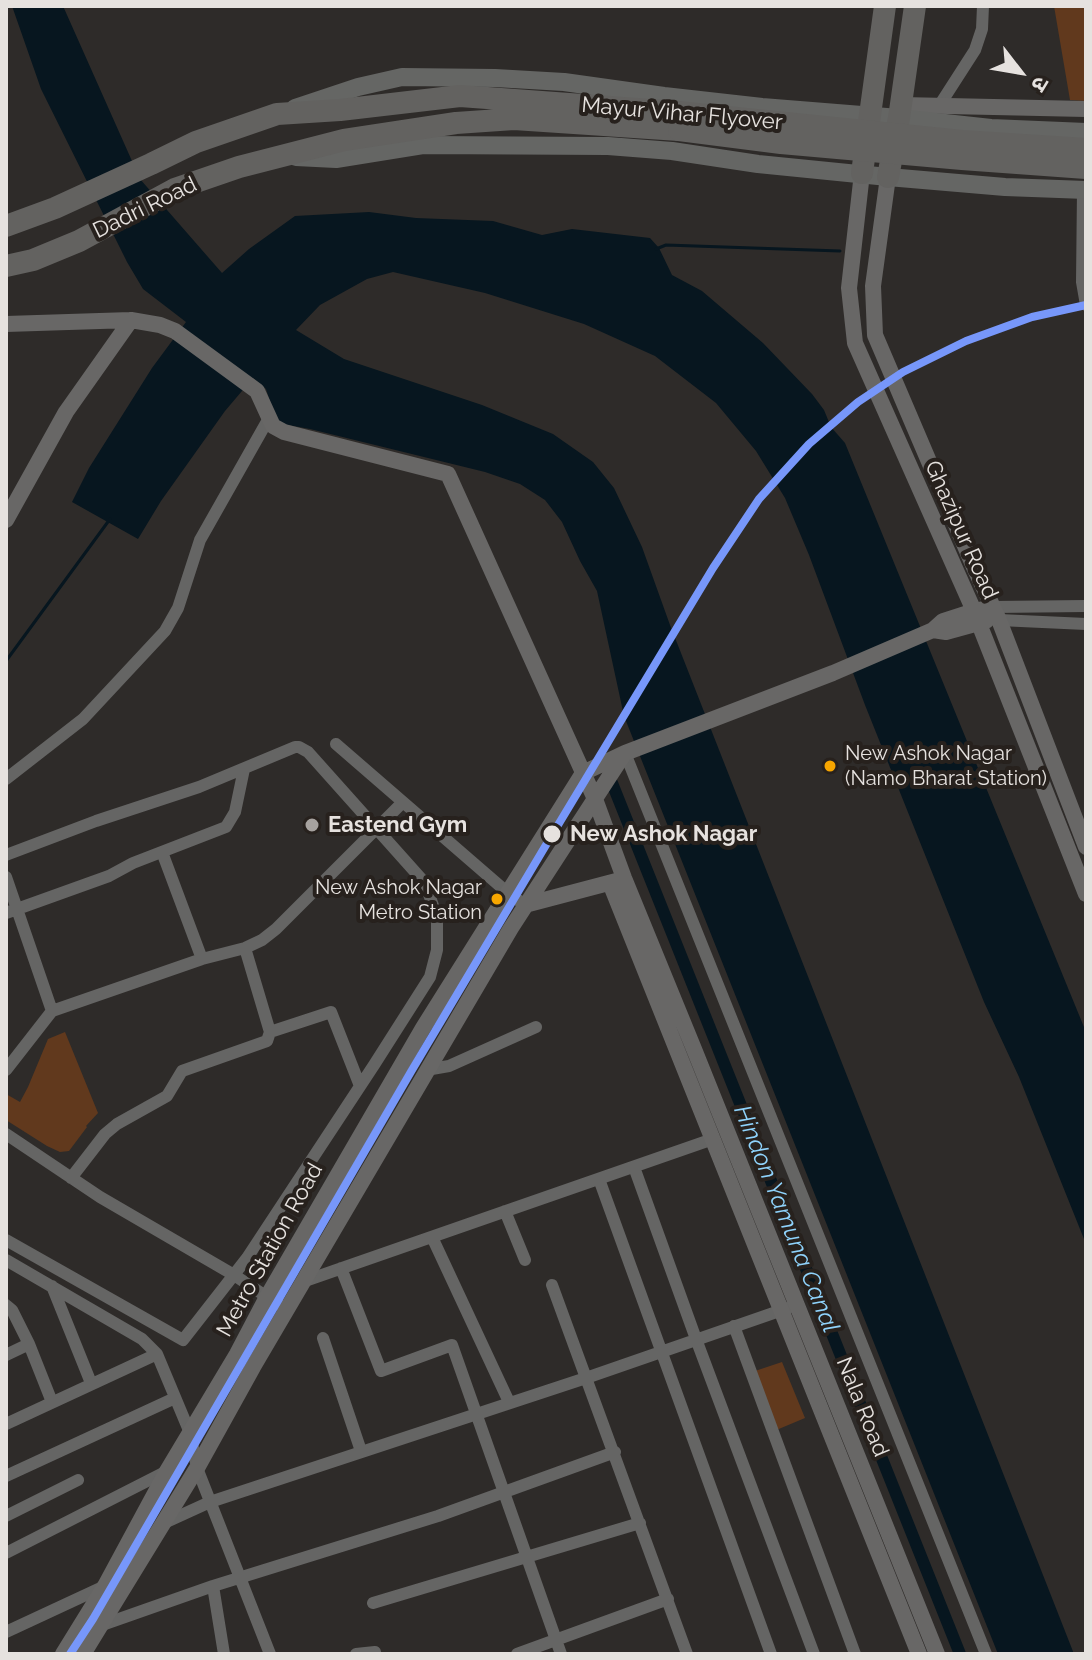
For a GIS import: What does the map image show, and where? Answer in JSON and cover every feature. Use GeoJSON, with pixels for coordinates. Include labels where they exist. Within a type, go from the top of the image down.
{"type":"FeatureCollection","features":[{"type":"Feature","properties":{"kind":"highway"},"geometry":{"type":"LineString","coordinates":[[862,173],[885,6]]}},
{"type":"Feature","properties":{"kind":"highway"},"geometry":{"type":"LineString","coordinates":[[888,177],[915,6]]}},
{"type":"Feature","properties":{"kind":"highway","name":"Mayur Vihar Flyover"},"geometry":{"type":"LineString","coordinates":[[277,114],[460,96],[678,112],[962,141],[1086,149]]}},
{"type":"Feature","properties":{"kind":"highway","name":"Dadri Road"},"geometry":{"type":"LineString","coordinates":[[6,226],[55,208],[196,142],[277,114]]}},
{"type":"Feature","properties":{"kind":"highway","name":"Mayur Vihar Flyover"},"geometry":{"type":"LineString","coordinates":[[285,156],[344,140],[456,123],[514,119],[679,130],[947,158],[1085,183]]}},
{"type":"Feature","properties":{"kind":"highway","name":"Dadri Road"},"geometry":{"type":"LineString","coordinates":[[6,266],[33,260],[79,241],[175,189],[239,167],[285,156]]}},
{"type":"Feature","properties":{"kind":"main road"},"geometry":{"type":"LineString","coordinates":[[277,114],[358,87],[402,77],[495,78],[564,82],[761,107],[868,115],[900,111],[991,128],[1086,132]]}},
{"type":"Feature","properties":{"kind":"main road"},"geometry":{"type":"LineString","coordinates":[[758,164],[771,161],[778,154],[785,135],[778,117],[761,107]]}},
{"type":"Feature","properties":{"kind":"main road"},"geometry":{"type":"LineString","coordinates":[[285,156],[336,159],[423,145],[608,146],[672,151],[758,164],[1005,187],[1085,183]]}},
{"type":"Feature","properties":{"kind":"street"},"geometry":{"type":"LineString","coordinates":[[939,106],[975,50],[982,29],[983,6]]}},
{"type":"Feature","properties":{"kind":"street"},"geometry":{"type":"LineString","coordinates":[[900,111],[939,106],[1086,109]]}},
{"type":"Feature","properties":{"kind":"street","name":"Ghazipur Road"},"geometry":{"type":"LineString","coordinates":[[862,173],[849,288],[855,343],[1086,894]]}},
{"type":"Feature","properties":{"kind":"street","name":"Ghazipur Road"},"geometry":{"type":"LineString","coordinates":[[888,177],[873,286],[875,335],[996,614],[1086,847]]}},
{"type":"Feature","properties":{"kind":"street"},"geometry":{"type":"LineString","coordinates":[[1085,183],[1082,282],[1086,305]]}},
{"type":"Feature","properties":{"kind":"street"},"geometry":{"type":"LineString","coordinates":[[6,520],[66,412],[131,320]]}},
{"type":"Feature","properties":{"kind":"street"},"geometry":{"type":"LineString","coordinates":[[6,324],[131,320],[160,325],[175,331],[257,391],[273,426],[284,432],[448,474],[595,799],[617,880],[525,905],[336,744]]}},
{"type":"Feature","properties":{"kind":"street"},"geometry":{"type":"LineString","coordinates":[[6,779],[83,719],[165,631],[178,608],[200,540],[269,418]]}},
{"type":"Feature","properties":{"kind":"street"},"geometry":{"type":"LineString","coordinates":[[583,773],[629,751],[833,673],[933,630],[946,632],[971,618],[996,614],[1086,606]]}},
{"type":"Feature","properties":{"kind":"street"},"geometry":{"type":"LineString","coordinates":[[996,614],[1086,624]]}},
{"type":"Feature","properties":{"kind":"street"},"geometry":{"type":"LineString","coordinates":[[6,855],[199,787],[295,747],[308,752],[425,883],[437,917],[437,950],[430,977],[261,1237],[183,1340],[6,1240]]}},
{"type":"Feature","properties":{"kind":"street"},"geometry":{"type":"LineString","coordinates":[[629,751],[986,1654]]}},
{"type":"Feature","properties":{"kind":"street","name":"Metro Station Road"},"geometry":{"type":"LineString","coordinates":[[83,1654],[197,1468],[302,1282],[525,905],[629,751]]}},
{"type":"Feature","properties":{"kind":"street"},"geometry":{"type":"LineString","coordinates":[[12,911],[109,876],[133,863],[226,827],[235,812],[244,769]]}},
{"type":"Feature","properties":{"kind":"street","name":"Metro Station Road"},"geometry":{"type":"LineString","coordinates":[[63,1654],[105,1586],[167,1471],[423,1028],[583,773]]}},
{"type":"Feature","properties":{"kind":"street"},"geometry":{"type":"LineString","coordinates":[[6,1070],[52,1011],[202,959],[245,948],[276,929],[403,802]]}},
{"type":"Feature","properties":{"kind":"street"},"geometry":{"type":"LineString","coordinates":[[162,852],[202,959]]}},
{"type":"Feature","properties":{"kind":"street"},"geometry":{"type":"LineString","coordinates":[[520,871],[540,883]]}},
{"type":"Feature","properties":{"kind":"street"},"geometry":{"type":"LineString","coordinates":[[6,877],[12,911],[52,1011]]}},
{"type":"Feature","properties":{"kind":"street","name":"Nala Road"},"geometry":{"type":"LineString","coordinates":[[617,880],[713,1139],[727,1154]]}},
{"type":"Feature","properties":{"kind":"street","name":"Nala Road"},"geometry":{"type":"LineString","coordinates":[[617,880],[892,1565],[919,1654]]}},
{"type":"Feature","properties":{"kind":"street"},"geometry":{"type":"LineString","coordinates":[[71,1178],[105,1134],[167,1096],[182,1071],[264,1043],[270,1037],[245,948]]}},
{"type":"Feature","properties":{"kind":"street"},"geometry":{"type":"LineString","coordinates":[[270,1032],[331,1012],[360,1086]]}},
{"type":"Feature","properties":{"kind":"street"},"geometry":{"type":"LineString","coordinates":[[426,1070],[449,1066],[536,1027]]}},
{"type":"Feature","properties":{"kind":"street"},"geometry":{"type":"LineString","coordinates":[[6,1134],[71,1178],[287,1309]]}},
{"type":"Feature","properties":{"kind":"street"},"geometry":{"type":"LineString","coordinates":[[302,1282],[713,1139]]}},
{"type":"Feature","properties":{"kind":"street"},"geometry":{"type":"LineString","coordinates":[[634,1167],[814,1654]]}},
{"type":"Feature","properties":{"kind":"street"},"geometry":{"type":"LineString","coordinates":[[599,1179],[771,1654]]}},
{"type":"Feature","properties":{"kind":"street"},"geometry":{"type":"LineString","coordinates":[[505,1211],[525,1260]]}},
{"type":"Feature","properties":{"kind":"street"},"geometry":{"type":"LineString","coordinates":[[432,1237],[509,1402]]}},
{"type":"Feature","properties":{"kind":"street"},"geometry":{"type":"LineString","coordinates":[[6,1260],[142,1339],[157,1354],[190,1433],[197,1468],[270,1654]]}},
{"type":"Feature","properties":{"kind":"street"},"geometry":{"type":"LineString","coordinates":[[341,1268],[381,1371],[452,1345],[561,1654]]}},
{"type":"Feature","properties":{"kind":"street"},"geometry":{"type":"LineString","coordinates":[[552,1285],[687,1654]]}},
{"type":"Feature","properties":{"kind":"street"},"geometry":{"type":"LineString","coordinates":[[52,1286],[91,1383]]}},
{"type":"Feature","properties":{"kind":"street"},"geometry":{"type":"LineString","coordinates":[[6,1305],[12,1310],[29,1344],[52,1402]]}},
{"type":"Feature","properties":{"kind":"street"},"geometry":{"type":"LineString","coordinates":[[164,1523],[210,1502],[789,1308]]}},
{"type":"Feature","properties":{"kind":"street"},"geometry":{"type":"LineString","coordinates":[[734,1326],[855,1654]]}},
{"type":"Feature","properties":{"kind":"street"},"geometry":{"type":"LineString","coordinates":[[323,1338],[361,1451]]}},
{"type":"Feature","properties":{"kind":"street"},"geometry":{"type":"LineString","coordinates":[[6,1355],[29,1344]]}},
{"type":"Feature","properties":{"kind":"street"},"geometry":{"type":"LineString","coordinates":[[6,1424],[157,1354]]}},
{"type":"Feature","properties":{"kind":"street"},"geometry":{"type":"LineString","coordinates":[[6,1476],[175,1398]]}},
{"type":"Feature","properties":{"kind":"street"},"geometry":{"type":"LineString","coordinates":[[102,1625],[213,1586],[379,1536],[615,1452]]}},
{"type":"Feature","properties":{"kind":"street"},"geometry":{"type":"LineString","coordinates":[[6,1553],[167,1471]]}},
{"type":"Feature","properties":{"kind":"street"},"geometry":{"type":"LineString","coordinates":[[6,1516],[78,1480]]}},
{"type":"Feature","properties":{"kind":"street"},"geometry":{"type":"LineString","coordinates":[[373,1603],[640,1523]]}},
{"type":"Feature","properties":{"kind":"street","name":"Nala Road"},"geometry":{"type":"LineString","coordinates":[[892,1565],[937,1654]]}},
{"type":"Feature","properties":{"kind":"street"},"geometry":{"type":"LineString","coordinates":[[6,1632],[105,1586]]}},
{"type":"Feature","properties":{"kind":"street"},"geometry":{"type":"LineString","coordinates":[[213,1586],[224,1654]]}},
{"type":"Feature","properties":{"kind":"street"},"geometry":{"type":"LineString","coordinates":[[517,1654],[668,1599]]}},
{"type":"Feature","properties":{"kind":"street"},"geometry":{"type":"LineString","coordinates":[[356,1654],[375,1652]]}},
{"type":"Feature","properties":{"kind":"shaded area"},"geometry":{"type":"Polygon","coordinates":[[[1054,6],[1086,7],[1086,101],[1070,100],[1054,6]]]}},
{"type":"Feature","properties":{"kind":"shaded area"},"geometry":{"type":"Polygon","coordinates":[[[65,1032],[98,1113],[69,1151],[60,1152],[6,1120],[6,1094],[20,1102],[48,1039],[65,1032]]]}},
{"type":"Feature","properties":{"kind":"shaded area"},"geometry":{"type":"Polygon","coordinates":[[[782,1362],[805,1418],[774,1431],[752,1372],[782,1362]]]}},
{"type":"Feature","properties":{"kind":"water"},"geometry":{"type":"Polygon","coordinates":[[[12,6],[63,6],[140,179],[222,273],[295,216],[369,212],[416,218],[493,221],[542,235],[572,229],[650,238],[659,248],[672,275],[702,291],[763,343],[824,410],[831,427],[845,443],[1086,1032],[1086,1244],[1019,1077],[984,1002],[785,498],[756,451],[716,403],[655,356],[584,324],[485,293],[393,272],[367,279],[320,305],[296,330],[344,359],[482,405],[553,434],[593,462],[614,488],[642,547],[1074,1654],[998,1654],[624,716],[597,591],[562,522],[545,500],[520,484],[485,472],[277,423],[266,389],[253,378],[225,411],[138,539],[72,502],[89,468],[152,368],[186,322],[143,289],[127,262],[41,89],[12,6]]]}},
{"type":"Feature","properties":{"kind":"waterway"},"geometry":{"type":"LineString","coordinates":[[656,249],[666,245],[840,251]]}},
{"type":"Feature","properties":{"kind":"waterway"},"geometry":{"type":"LineString","coordinates":[[6,661],[110,519]]}},
{"type":"Feature","properties":{"kind":"waterway","name":"Hindon Yamuna Canal"},"geometry":{"type":"LineString","coordinates":[[612,783],[960,1654]]}},
{"type":"Feature","properties":{"kind":"transit line"},"geometry":{"type":"LineString","coordinates":[[70,1654],[546,845],[713,568],[759,499],[809,444],[858,402],[903,372],[966,341],[1032,317],[1086,305]]}},
{"type":"Feature","properties":{"kind":"place","name":"New Ashok Nagar (Namo Bharat Station)"},"geometry":{"type":"Point","coordinates":[830,766]}},
{"type":"Feature","properties":{"kind":"place","name":"Eastend Gym"},"geometry":{"type":"Point","coordinates":[312,825]}},
{"type":"Feature","properties":{"kind":"place","name":"New Ashok Nagar"},"geometry":{"type":"Point","coordinates":[552,834]}},
{"type":"Feature","properties":{"kind":"place","name":"New Ashok Nagar Metro Station"},"geometry":{"type":"Point","coordinates":[497,899]}}]}
